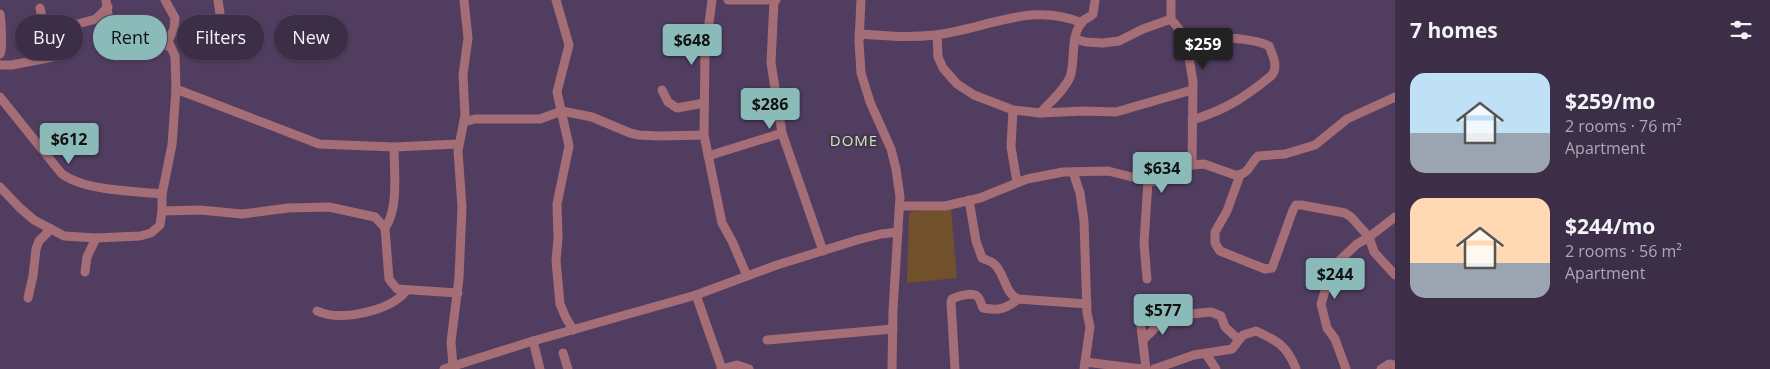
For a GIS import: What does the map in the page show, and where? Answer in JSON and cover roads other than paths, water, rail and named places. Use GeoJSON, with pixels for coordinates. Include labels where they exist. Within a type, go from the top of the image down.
{"type":"FeatureCollection","features":[{"type":"Feature","properties":{"kind":"street"},"geometry":{"type":"LineString","coordinates":[[0,187],[34,220],[64,236],[96,238],[140,236],[151,233],[160,226],[162,194],[172,145],[176,89],[175,56],[168,41],[174,29],[174,18],[165,0]]}},
{"type":"Feature","properties":{"kind":"street"},"geometry":{"type":"LineString","coordinates":[[218,0],[220,15]]}},
{"type":"Feature","properties":{"kind":"street"},"geometry":{"type":"LineString","coordinates":[[464,0],[468,38],[463,75],[464,122],[458,144],[462,206],[458,294],[448,368],[473,365],[533,341],[696,295],[823,251],[881,234],[898,232]]}},
{"type":"Feature","properties":{"kind":"street"},"geometry":{"type":"LineString","coordinates":[[556,0],[569,45],[556,92],[569,146],[557,204],[558,238],[556,261],[560,304],[573,330]]}},
{"type":"Feature","properties":{"kind":"street"},"geometry":{"type":"LineString","coordinates":[[712,0],[705,53],[704,135],[722,223],[747,276]]}},
{"type":"Feature","properties":{"kind":"street"},"geometry":{"type":"LineString","coordinates":[[728,0],[775,0],[771,63],[782,133],[823,251]]}},
{"type":"Feature","properties":{"kind":"street"},"geometry":{"type":"LineString","coordinates":[[861,0],[860,67],[870,102],[894,159],[900,188],[892,369]]}},
{"type":"Feature","properties":{"kind":"street"},"geometry":{"type":"LineString","coordinates":[[1040,113],[1058,94],[1069,78],[1072,70],[1075,39],[1082,23],[1093,14],[1095,0]]}},
{"type":"Feature","properties":{"kind":"street"},"geometry":{"type":"LineString","coordinates":[[1171,0],[1171,19],[1182,33],[1188,51],[1192,90],[1192,165]]}},
{"type":"Feature","properties":{"kind":"street"},"geometry":{"type":"LineString","coordinates":[[107,4],[110,26],[122,42],[169,46]]}},
{"type":"Feature","properties":{"kind":"street"},"geometry":{"type":"LineString","coordinates":[[40,8],[44,27],[49,30],[96,19],[107,4]]}},
{"type":"Feature","properties":{"kind":"street"},"geometry":{"type":"LineString","coordinates":[[0,14],[2,25],[0,40],[2,48],[0,54]]}},
{"type":"Feature","properties":{"kind":"street"},"geometry":{"type":"LineString","coordinates":[[859,34],[898,37],[937,35],[1038,14],[1060,16],[1082,23]]}},
{"type":"Feature","properties":{"kind":"street"},"geometry":{"type":"LineString","coordinates":[[1075,39],[1103,43],[1119,40],[1171,19]]}},
{"type":"Feature","properties":{"kind":"street"},"geometry":{"type":"LineString","coordinates":[[937,35],[938,57],[943,68],[957,84],[974,96],[1012,110],[1040,113],[1116,112],[1192,90]]}},
{"type":"Feature","properties":{"kind":"street"},"geometry":{"type":"LineString","coordinates":[[1188,51],[1213,39],[1241,39],[1269,46],[1275,66],[1274,73],[1271,76],[1229,106],[1192,120]]}},
{"type":"Feature","properties":{"kind":"street"},"geometry":{"type":"LineString","coordinates":[[0,65],[12,65],[38,60]]}},
{"type":"Feature","properties":{"kind":"street"},"geometry":{"type":"LineString","coordinates":[[176,89],[319,144],[394,147],[458,144]]}},
{"type":"Feature","properties":{"kind":"street"},"geometry":{"type":"LineString","coordinates":[[662,90],[668,102],[677,108],[704,102]]}},
{"type":"Feature","properties":{"kind":"street"},"geometry":{"type":"LineString","coordinates":[[0,96],[61,174],[67,178],[96,187],[162,194]]}},
{"type":"Feature","properties":{"kind":"street"},"geometry":{"type":"LineString","coordinates":[[900,206],[937,207],[980,198],[1017,182],[1049,173],[1108,171],[1148,181],[1161,182],[1192,165],[1204,164],[1240,175],[1249,170],[1258,156],[1285,154],[1315,145],[1347,119],[1395,97]]}},
{"type":"Feature","properties":{"kind":"street"},"geometry":{"type":"LineString","coordinates":[[1012,110],[1011,147],[1017,182]]}},
{"type":"Feature","properties":{"kind":"street"},"geometry":{"type":"LineString","coordinates":[[464,122],[475,119],[540,118],[562,111],[592,117],[630,133],[658,136],[704,135]]}},
{"type":"Feature","properties":{"kind":"street"},"geometry":{"type":"LineString","coordinates":[[708,156],[782,133]]}},
{"type":"Feature","properties":{"kind":"street"},"geometry":{"type":"LineString","coordinates":[[394,147],[395,180],[393,202],[391,215],[385,228],[389,279],[397,289],[406,291],[458,294]]}},
{"type":"Feature","properties":{"kind":"street"},"geometry":{"type":"LineString","coordinates":[[1073,172],[1080,193],[1084,221],[1087,304],[1090,327],[1085,366],[1142,369]]}},
{"type":"Feature","properties":{"kind":"street"},"geometry":{"type":"LineString","coordinates":[[1240,175],[1227,211],[1215,232],[1215,243],[1220,251],[1265,269],[1272,268],[1287,223],[1296,205],[1345,212],[1368,237],[1374,252],[1395,275]]}},
{"type":"Feature","properties":{"kind":"street"},"geometry":{"type":"LineString","coordinates":[[1147,279],[1144,243],[1148,181]]}},
{"type":"Feature","properties":{"kind":"street"},"geometry":{"type":"LineString","coordinates":[[969,200],[976,242],[982,258],[992,262],[997,267],[1012,296],[1018,299],[1087,304]]}},
{"type":"Feature","properties":{"kind":"street"},"geometry":{"type":"LineString","coordinates":[[162,211],[200,210],[242,214],[288,208],[329,206],[375,217],[385,228]]}},
{"type":"Feature","properties":{"kind":"street"},"geometry":{"type":"LineString","coordinates":[[1346,369],[1328,328],[1321,304],[1331,272],[1339,261],[1357,244],[1395,217]]}},
{"type":"Feature","properties":{"kind":"street"},"geometry":{"type":"LineString","coordinates":[[28,298],[36,249],[39,241],[51,229]]}},
{"type":"Feature","properties":{"kind":"street"},"geometry":{"type":"LineString","coordinates":[[85,272],[87,257],[96,238]]}},
{"type":"Feature","properties":{"kind":"street"},"geometry":{"type":"LineString","coordinates":[[317,311],[333,316],[356,314],[383,306],[402,296],[406,291]]}},
{"type":"Feature","properties":{"kind":"street"},"geometry":{"type":"LineString","coordinates":[[955,369],[952,299],[957,296],[972,294],[979,298],[983,308],[1002,309],[1009,307],[1018,299]]}},
{"type":"Feature","properties":{"kind":"street"},"geometry":{"type":"LineString","coordinates":[[696,295],[721,369],[737,366],[749,369]]}},
{"type":"Feature","properties":{"kind":"street"},"geometry":{"type":"LineString","coordinates":[[1146,369],[1139,309],[1142,307],[1159,317],[1211,312],[1221,316],[1225,327],[1238,340]]}},
{"type":"Feature","properties":{"kind":"street"},"geometry":{"type":"LineString","coordinates":[[1143,340],[1157,326],[1159,317]]}},
{"type":"Feature","properties":{"kind":"street"},"geometry":{"type":"LineString","coordinates":[[767,340],[893,329]]}},
{"type":"Feature","properties":{"kind":"street"},"geometry":{"type":"LineString","coordinates":[[1154,369],[1194,355],[1232,349],[1243,335],[1256,331],[1282,346],[1290,354],[1296,369]]}},
{"type":"Feature","properties":{"kind":"street"},"geometry":{"type":"LineString","coordinates":[[533,341],[540,369]]}},
{"type":"Feature","properties":{"kind":"street"},"geometry":{"type":"LineString","coordinates":[[563,353],[568,369]]}},
{"type":"Feature","properties":{"kind":"street"},"geometry":{"type":"LineString","coordinates":[[1206,354],[1216,369]]}},
{"type":"Feature","properties":{"kind":"street"},"geometry":{"type":"LineString","coordinates":[[1381,369],[1389,364],[1395,365]]}},
{"type":"Feature","properties":{"kind":"district","name":"DOME"},"geometry":{"type":"Point","coordinates":[854,141]}}]}
